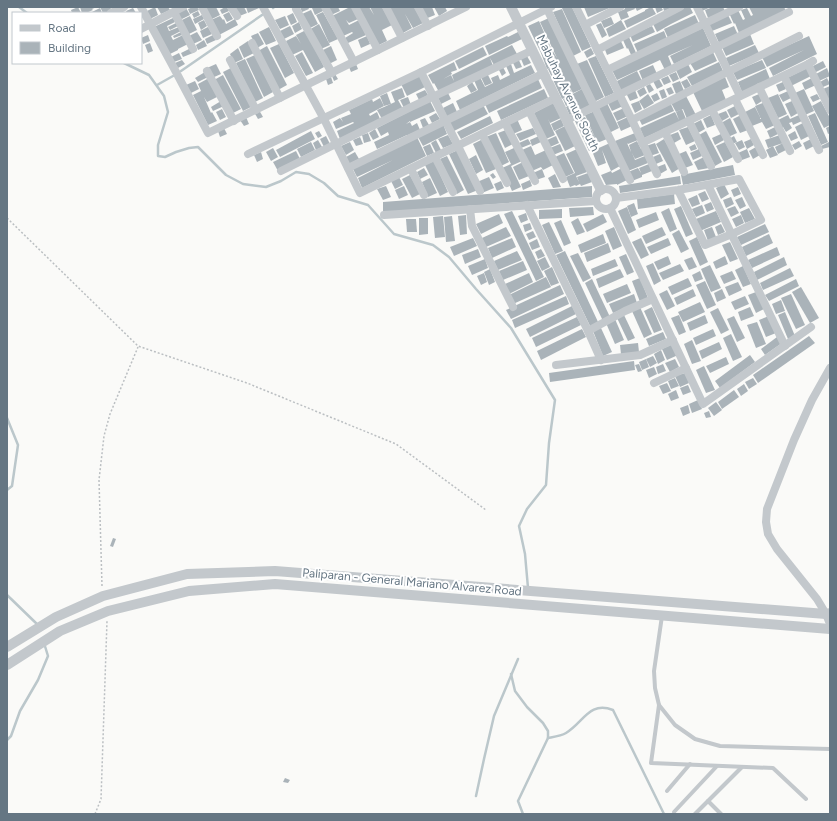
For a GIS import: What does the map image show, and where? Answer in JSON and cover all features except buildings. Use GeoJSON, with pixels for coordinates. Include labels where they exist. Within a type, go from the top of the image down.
{"type":"FeatureCollection","features":[{"type":"Feature","properties":{"kind":"street"},"geometry":{"type":"LineString","coordinates":[[113,12],[124,7]]}},
{"type":"Feature","properties":{"kind":"street"},"geometry":{"type":"LineString","coordinates":[[141,7],[208,133],[428,26],[450,10],[466,7]]}},
{"type":"Feature","properties":{"kind":"street"},"geometry":{"type":"LineString","coordinates":[[142,29],[183,7]]}},
{"type":"Feature","properties":{"kind":"street"},"geometry":{"type":"LineString","coordinates":[[202,7],[218,36]]}},
{"type":"Feature","properties":{"kind":"street"},"geometry":{"type":"LineString","coordinates":[[232,7],[237,16]]}},
{"type":"Feature","properties":{"kind":"street"},"geometry":{"type":"LineString","coordinates":[[263,7],[324,119],[360,193],[556,98]]}},
{"type":"Feature","properties":{"kind":"street"},"geometry":{"type":"LineString","coordinates":[[325,7],[354,62]]}},
{"type":"Feature","properties":{"kind":"street"},"geometry":{"type":"LineString","coordinates":[[355,7],[378,50]]}},
{"type":"Feature","properties":{"kind":"street"},"geometry":{"type":"LineString","coordinates":[[386,7],[402,38]]}},
{"type":"Feature","properties":{"kind":"street"},"geometry":{"type":"LineString","coordinates":[[418,7],[428,26]]}},
{"type":"Feature","properties":{"kind":"street","name":"Mabuhay Avenue South"},"geometry":{"type":"LineString","coordinates":[[511,7],[601,190]]}},
{"type":"Feature","properties":{"kind":"street"},"geometry":{"type":"LineString","coordinates":[[576,7],[657,174]]}},
{"type":"Feature","properties":{"kind":"street"},"geometry":{"type":"LineString","coordinates":[[585,25],[620,7]]}},
{"type":"Feature","properties":{"kind":"street"},"geometry":{"type":"LineString","coordinates":[[597,50],[680,7]]}},
{"type":"Feature","properties":{"kind":"street"},"geometry":{"type":"LineString","coordinates":[[696,7],[728,71],[763,155]]}},
{"type":"Feature","properties":{"kind":"street"},"geometry":{"type":"LineString","coordinates":[[607,70],[739,7]]}},
{"type":"Feature","properties":{"kind":"street"},"geometry":{"type":"LineString","coordinates":[[248,154],[421,72],[549,8],[594,108],[630,180]]}},
{"type":"Feature","properties":{"kind":"street"},"geometry":{"type":"LineString","coordinates":[[296,9],[332,73]]}},
{"type":"Feature","properties":{"kind":"street"},"geometry":{"type":"LineString","coordinates":[[174,12],[193,49]]}},
{"type":"Feature","properties":{"kind":"street"},"geometry":{"type":"LineString","coordinates":[[567,120],[789,12]]}},
{"type":"Feature","properties":{"kind":"street"},"geometry":{"type":"LineString","coordinates":[[632,120],[799,36]]}},
{"type":"Feature","properties":{"kind":"street"},"geometry":{"type":"LineString","coordinates":[[252,43],[280,98]]}},
{"type":"Feature","properties":{"kind":"street"},"geometry":{"type":"LineString","coordinates":[[282,171],[533,50]]}},
{"type":"Feature","properties":{"kind":"street"},"geometry":{"type":"LineString","coordinates":[[230,60],[256,110]]}},
{"type":"Feature","properties":{"kind":"street"},"geometry":{"type":"LineString","coordinates":[[642,143],[811,62],[830,110]]}},
{"type":"Feature","properties":{"kind":"street"},"geometry":{"type":"LineString","coordinates":[[207,71],[234,121]]}},
{"type":"Feature","properties":{"kind":"street"},"geometry":{"type":"LineString","coordinates":[[421,72],[480,191]]}},
{"type":"Feature","properties":{"kind":"street"},"geometry":{"type":"LineString","coordinates":[[348,168],[544,73]]}},
{"type":"Feature","properties":{"kind":"street"},"geometry":{"type":"LineString","coordinates":[[784,76],[819,150]]}},
{"type":"Feature","properties":{"kind":"street"},"geometry":{"type":"LineString","coordinates":[[759,87],[790,151]]}},
{"type":"Feature","properties":{"kind":"street"},"geometry":{"type":"LineString","coordinates":[[712,110],[738,159]]}},
{"type":"Feature","properties":{"kind":"street"},"geometry":{"type":"LineString","coordinates":[[529,111],[563,180]]}},
{"type":"Feature","properties":{"kind":"street"},"geometry":{"type":"LineString","coordinates":[[689,121],[711,166]]}},
{"type":"Feature","properties":{"kind":"street"},"geometry":{"type":"LineString","coordinates":[[505,123],[535,181]]}},
{"type":"Feature","properties":{"kind":"street"},"geometry":{"type":"LineString","coordinates":[[665,132],[684,172]]}},
{"type":"Feature","properties":{"kind":"street"},"geometry":{"type":"LineString","coordinates":[[482,134],[507,183]]}},
{"type":"Feature","properties":{"kind":"street"},"geometry":{"type":"LineString","coordinates":[[434,157],[453,192]]}},
{"type":"Feature","properties":{"kind":"street"},"geometry":{"type":"LineString","coordinates":[[411,169],[424,195]]}},
{"type":"Feature","properties":{"kind":"street"},"geometry":{"type":"LineString","coordinates":[[616,198],[678,190],[739,179],[761,220],[705,245],[678,190]]}},
{"type":"Feature","properties":{"kind":"street"},"geometry":{"type":"LineString","coordinates":[[708,185],[785,346]]}},
{"type":"Feature","properties":{"kind":"street"},"geometry":{"type":"LineString","coordinates":[[601,190],[611,190],[615,195],[616,198],[614,204],[610,208],[599,206],[596,201],[597,194],[601,190]]}},
{"type":"Feature","properties":{"kind":"street"},"geometry":{"type":"LineString","coordinates":[[384,215],[596,201]]}},
{"type":"Feature","properties":{"kind":"street"},"geometry":{"type":"LineString","coordinates":[[527,205],[601,360]]}},
{"type":"Feature","properties":{"kind":"street"},"geometry":{"type":"LineString","coordinates":[[610,208],[704,404],[810,327]]}},
{"type":"Feature","properties":{"kind":"street"},"geometry":{"type":"LineString","coordinates":[[470,209],[472,226],[513,307]]}},
{"type":"Feature","properties":{"kind":"street"},"geometry":{"type":"LineString","coordinates":[[588,331],[625,311],[653,299]]}},
{"type":"Feature","properties":{"kind":"street"},"geometry":{"type":"LineString","coordinates":[[556,365],[640,356],[673,340]]}},
{"type":"Feature","properties":{"kind":"street"},"geometry":{"type":"LineString","coordinates":[[654,383],[686,368]]}},
{"type":"Feature","properties":{"kind":"street"},"geometry":{"type":"LineString","coordinates":[[830,368],[812,400],[794,440],[767,509],[766,522],[768,534],[777,549],[828,613],[830,624]]}},
{"type":"Feature","properties":{"kind":"street","name":"Paliparan - General Mariano Alvarez Road"},"geometry":{"type":"LineString","coordinates":[[7,648],[56,616],[103,596],[187,574],[275,570],[828,613]]}},
{"type":"Feature","properties":{"kind":"street","name":"Paliparan - General Mariano Alvarez Road"},"geometry":{"type":"LineString","coordinates":[[7,665],[60,631],[108,611],[189,591],[275,584],[830,629]]}},
{"type":"Feature","properties":{"kind":"lane"},"geometry":{"type":"LineString","coordinates":[[662,615],[654,671],[655,688],[659,705],[651,763],[773,768],[806,799]]}},
{"type":"Feature","properties":{"kind":"lane"},"geometry":{"type":"LineString","coordinates":[[659,705],[675,725],[695,739],[720,746],[830,749]]}},
{"type":"Feature","properties":{"kind":"lane"},"geometry":{"type":"LineString","coordinates":[[667,791],[690,764]]}},
{"type":"Feature","properties":{"kind":"lane"},"geometry":{"type":"LineString","coordinates":[[674,812],[717,766]]}},
{"type":"Feature","properties":{"kind":"lane"},"geometry":{"type":"LineString","coordinates":[[695,814],[742,767]]}},
{"type":"Feature","properties":{"kind":"lane"},"geometry":{"type":"LineString","coordinates":[[708,801],[721,814]]}},
{"type":"Feature","properties":{"kind":"path"},"geometry":{"type":"LineString","coordinates":[[7,218],[138,346],[247,383],[396,444],[486,510]]}},
{"type":"Feature","properties":{"kind":"path"},"geometry":{"type":"LineString","coordinates":[[103,596],[99,480],[104,436],[110,414],[138,346]]}},
{"type":"Feature","properties":{"kind":"path"},"geometry":{"type":"LineString","coordinates":[[95,814],[101,792],[108,611]]}},
{"type":"Feature","properties":{"kind":"waterway"},"geometry":{"type":"LineString","coordinates":[[19,7],[26,12]]}},
{"type":"Feature","properties":{"kind":"waterway"},"geometry":{"type":"LineString","coordinates":[[181,71],[262,15]]}},
{"type":"Feature","properties":{"kind":"waterway"},"geometry":{"type":"LineString","coordinates":[[126,64],[149,75],[164,96],[168,112],[158,145],[158,156],[165,157],[189,148],[198,147],[226,175],[243,184],[266,187],[281,181],[296,172],[309,174],[324,183],[338,196],[368,205],[394,234],[433,245],[449,257],[511,328],[555,400],[549,443],[546,485],[527,509],[519,526],[525,554],[528,588]]}},
{"type":"Feature","properties":{"kind":"waterway"},"geometry":{"type":"LineString","coordinates":[[157,85],[173,76]]}},
{"type":"Feature","properties":{"kind":"waterway"},"geometry":{"type":"LineString","coordinates":[[7,418],[18,445],[12,486],[7,490]]}},
{"type":"Feature","properties":{"kind":"waterway"},"geometry":{"type":"LineString","coordinates":[[7,595],[38,625]]}},
{"type":"Feature","properties":{"kind":"waterway"},"geometry":{"type":"LineString","coordinates":[[7,740],[11,736],[20,711],[38,680],[48,656],[44,643]]}},
{"type":"Feature","properties":{"kind":"waterway"},"geometry":{"type":"LineString","coordinates":[[476,796],[494,716],[518,659]]}},
{"type":"Feature","properties":{"kind":"waterway"},"geometry":{"type":"LineString","coordinates":[[511,674],[515,691],[527,707],[543,723],[548,731],[548,738],[518,801],[523,814]]}},
{"type":"Feature","properties":{"kind":"waterway"},"geometry":{"type":"LineString","coordinates":[[548,738],[566,733],[592,710],[598,708],[613,710],[664,814]]}}]}
